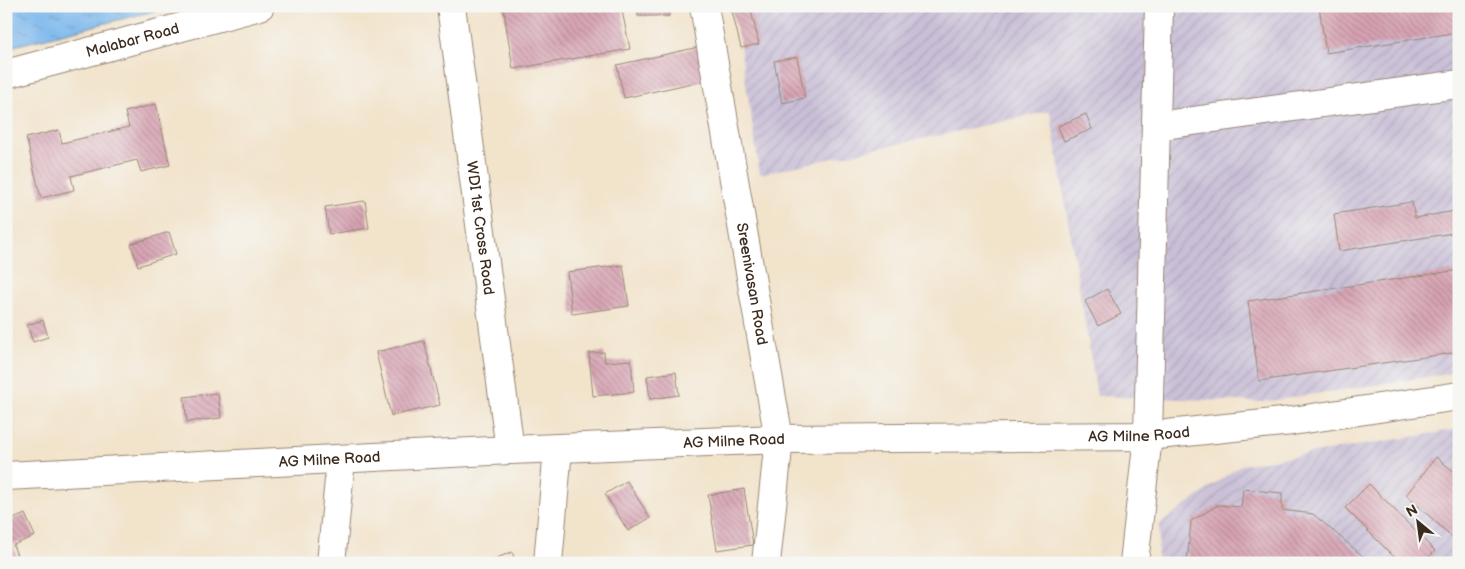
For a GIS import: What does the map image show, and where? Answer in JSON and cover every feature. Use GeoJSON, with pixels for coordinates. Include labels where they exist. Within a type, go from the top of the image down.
{"type":"FeatureCollection","features":[{"type":"Feature","properties":{"kind":"street","name":"Malabar Road"},"geometry":{"type":"LineString","coordinates":[[6,74],[260,6]]}},
{"type":"Feature","properties":{"kind":"street","name":"WDI 1st Cross Road"},"geometry":{"type":"LineString","coordinates":[[451,6],[510,450]]}},
{"type":"Feature","properties":{"kind":"street","name":"Sreenivasan Road"},"geometry":{"type":"LineString","coordinates":[[704,6],[779,439],[766,563]]}},
{"type":"Feature","properties":{"kind":"street"},"geometry":{"type":"LineString","coordinates":[[1134,563],[1148,436],[1159,6]]}},
{"type":"Feature","properties":{"kind":"street"},"geometry":{"type":"LineString","coordinates":[[1157,126],[1459,84]]}},
{"type":"Feature","properties":{"kind":"street","name":"AG Milne Road"},"geometry":{"type":"LineString","coordinates":[[6,476],[510,450],[779,439],[1148,436],[1292,421],[1459,396]]}},
{"type":"Feature","properties":{"kind":"street"},"geometry":{"type":"LineString","coordinates":[[548,563],[558,448]]}},
{"type":"Feature","properties":{"kind":"street"},"geometry":{"type":"LineString","coordinates":[[331,563],[341,459]]}},
{"type":"Feature","properties":{"kind":"shaded area"},"geometry":{"type":"Polygon","coordinates":[[[734,6],[1459,6],[1459,372],[1263,402],[1097,396],[1050,111],[760,174],[734,6]]]}},
{"type":"Feature","properties":{"kind":"shaded area"},"geometry":{"type":"Polygon","coordinates":[[[1459,429],[1459,563],[1157,563],[1160,524],[1241,465],[1459,429]]]}},
{"type":"Feature","properties":{"kind":"water"},"geometry":{"type":"Polygon","coordinates":[[[6,6],[174,6],[6,48],[6,6]]]}},
{"type":"Feature","properties":{"kind":"building"},"geometry":{"type":"Polygon","coordinates":[[[503,6],[621,6],[630,49],[513,69],[503,6]]]}},
{"type":"Feature","properties":{"kind":"building"},"geometry":{"type":"Polygon","coordinates":[[[638,6],[669,6],[669,16],[638,16],[638,6]]]}},
{"type":"Feature","properties":{"kind":"building"},"geometry":{"type":"Polygon","coordinates":[[[750,6],[759,44],[741,48],[731,7],[750,6]]]}},
{"type":"Feature","properties":{"kind":"building"},"geometry":{"type":"Polygon","coordinates":[[[1319,6],[1459,6],[1459,32],[1326,53],[1319,6]]]}},
{"type":"Feature","properties":{"kind":"building"},"geometry":{"type":"Polygon","coordinates":[[[699,47],[706,80],[624,98],[617,65],[699,47]]]}},
{"type":"Feature","properties":{"kind":"building"},"geometry":{"type":"Polygon","coordinates":[[[797,57],[805,98],[782,103],[774,61],[797,57]]]}},
{"type":"Feature","properties":{"kind":"building"},"geometry":{"type":"Polygon","coordinates":[[[156,104],[170,165],[141,172],[137,160],[71,176],[74,190],[41,198],[26,138],[59,130],[62,143],[129,127],[125,112],[156,104]]]}},
{"type":"Feature","properties":{"kind":"building"},"geometry":{"type":"Polygon","coordinates":[[[1086,114],[1092,129],[1064,141],[1058,126],[1086,114]]]}},
{"type":"Feature","properties":{"kind":"building"},"geometry":{"type":"Polygon","coordinates":[[[365,201],[369,228],[329,234],[325,207],[365,201]]]}},
{"type":"Feature","properties":{"kind":"building"},"geometry":{"type":"Polygon","coordinates":[[[1412,202],[1415,218],[1455,211],[1459,232],[1339,251],[1334,214],[1412,202]]]}},
{"type":"Feature","properties":{"kind":"building"},"geometry":{"type":"Polygon","coordinates":[[[169,232],[176,254],[138,266],[131,244],[169,232]]]}},
{"type":"Feature","properties":{"kind":"building"},"geometry":{"type":"Polygon","coordinates":[[[623,265],[629,306],[572,314],[567,272],[623,265]]]}},
{"type":"Feature","properties":{"kind":"building"},"geometry":{"type":"Polygon","coordinates":[[[1459,270],[1459,352],[1259,381],[1248,301],[1459,270]]]}},
{"type":"Feature","properties":{"kind":"building"},"geometry":{"type":"Polygon","coordinates":[[[1107,289],[1121,314],[1098,326],[1085,301],[1107,289]]]}},
{"type":"Feature","properties":{"kind":"building"},"geometry":{"type":"Polygon","coordinates":[[[43,320],[48,337],[33,342],[27,325],[43,320]]]}},
{"type":"Feature","properties":{"kind":"building"},"geometry":{"type":"Polygon","coordinates":[[[424,341],[440,405],[391,416],[376,352],[424,341]]]}},
{"type":"Feature","properties":{"kind":"building"},"geometry":{"type":"Polygon","coordinates":[[[604,352],[605,362],[631,360],[634,392],[593,396],[589,353],[604,352]]]}},
{"type":"Feature","properties":{"kind":"building"},"geometry":{"type":"Polygon","coordinates":[[[676,372],[679,395],[650,399],[647,376],[676,372]]]}},
{"type":"Feature","properties":{"kind":"building"},"geometry":{"type":"Polygon","coordinates":[[[218,393],[221,418],[187,422],[184,397],[218,393]]]}},
{"type":"Feature","properties":{"kind":"building"},"geometry":{"type":"Polygon","coordinates":[[[1436,457],[1459,476],[1459,543],[1406,495],[1436,457]]]}},
{"type":"Feature","properties":{"kind":"building"},"geometry":{"type":"Polygon","coordinates":[[[627,481],[650,518],[628,531],[605,494],[627,481]]]}},
{"type":"Feature","properties":{"kind":"building"},"geometry":{"type":"Polygon","coordinates":[[[1369,484],[1435,551],[1423,563],[1400,563],[1345,508],[1369,484]]]}},
{"type":"Feature","properties":{"kind":"building"},"geometry":{"type":"Polygon","coordinates":[[[744,489],[753,545],[717,550],[708,495],[744,489]]]}},
{"type":"Feature","properties":{"kind":"building"},"geometry":{"type":"Polygon","coordinates":[[[1243,489],[1282,493],[1282,510],[1313,514],[1371,563],[1187,563],[1191,521],[1218,505],[1241,507],[1243,489]]]}},
{"type":"Feature","properties":{"kind":"building"},"geometry":{"type":"Polygon","coordinates":[[[25,514],[35,536],[13,545],[20,563],[6,563],[6,522],[25,514]]]}},
{"type":"Feature","properties":{"kind":"building"},"geometry":{"type":"Polygon","coordinates":[[[512,552],[516,563],[490,563],[489,561],[512,552]]]}}]}
